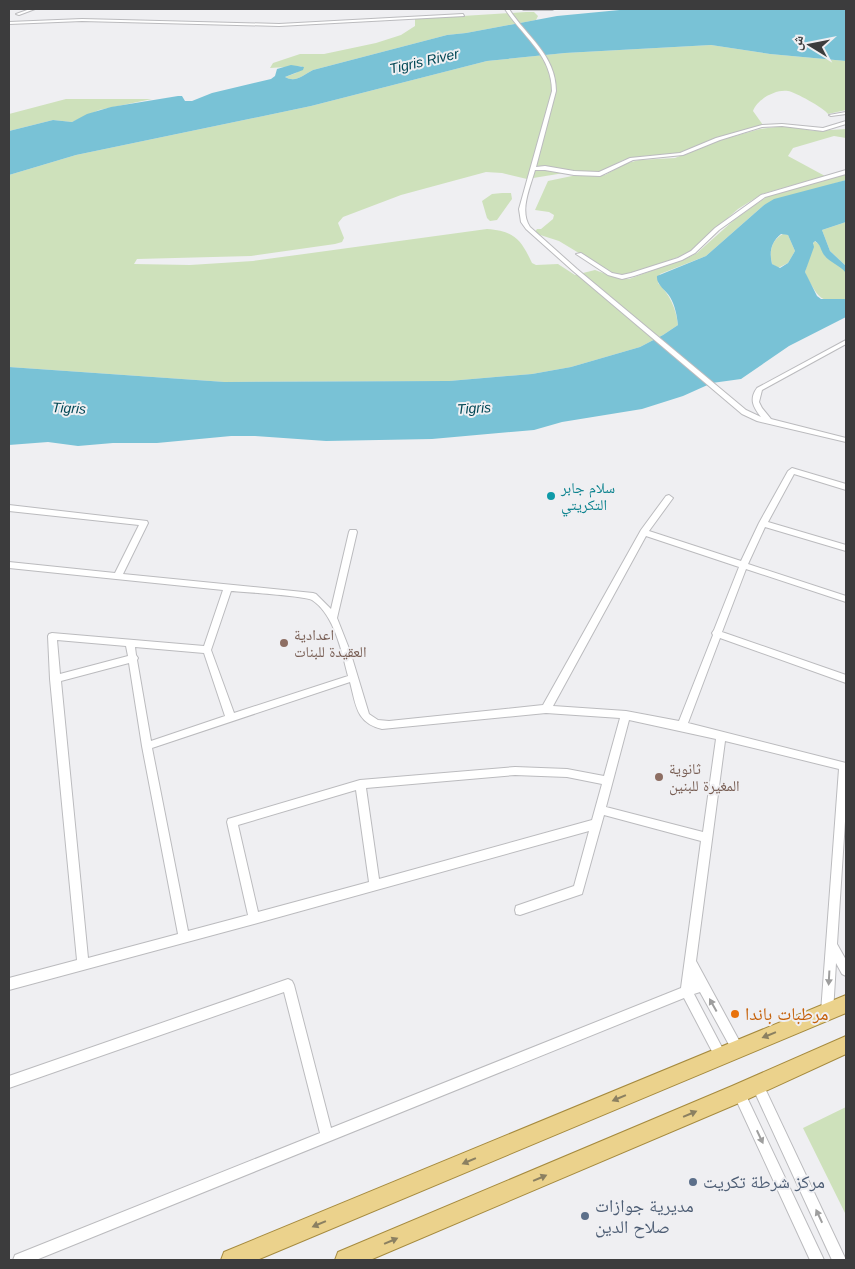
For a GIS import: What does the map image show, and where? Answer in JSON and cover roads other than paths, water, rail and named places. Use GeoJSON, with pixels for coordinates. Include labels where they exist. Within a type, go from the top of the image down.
{"type":"FeatureCollection","features":[{"type":"Feature","properties":{"kind":"main road"},"geometry":{"type":"LineString","coordinates":[[232,1260],[846,1004]]}},
{"type":"Feature","properties":{"kind":"main road"},"geometry":{"type":"LineString","coordinates":[[346,1260],[739,1093],[846,1045]]}},
{"type":"Feature","properties":{"kind":"street"},"geometry":{"type":"LineString","coordinates":[[18,14],[33,9]]}},
{"type":"Feature","properties":{"kind":"street"},"geometry":{"type":"LineString","coordinates":[[524,9],[552,9]]}},
{"type":"Feature","properties":{"kind":"street"},"geometry":{"type":"LineString","coordinates":[[574,9],[579,9]]}},
{"type":"Feature","properties":{"kind":"street"},"geometry":{"type":"LineString","coordinates":[[508,11],[546,60],[554,75],[554,86],[522,209],[524,222],[533,234],[737,407],[748,414],[846,440]]}},
{"type":"Feature","properties":{"kind":"street"},"geometry":{"type":"LineString","coordinates":[[9,23],[88,20],[279,25],[462,15]]}},
{"type":"Feature","properties":{"kind":"street"},"geometry":{"type":"LineString","coordinates":[[830,115],[846,113]]}},
{"type":"Feature","properties":{"kind":"street"},"geometry":{"type":"LineString","coordinates":[[532,168],[600,174],[628,161],[646,157],[681,154],[718,139],[762,126],[777,124],[823,130],[846,122]]}},
{"type":"Feature","properties":{"kind":"street"},"geometry":{"type":"LineString","coordinates":[[579,254],[610,274],[632,275],[680,259],[694,252],[717,230],[763,196],[846,172]]}},
{"type":"Feature","properties":{"kind":"street"},"geometry":{"type":"LineString","coordinates":[[768,420],[756,405],[754,397],[759,389],[846,342]]}},
{"type":"Feature","properties":{"kind":"street"},"geometry":{"type":"LineString","coordinates":[[682,726],[744,564],[763,523],[792,471],[846,487]]}},
{"type":"Feature","properties":{"kind":"street"},"geometry":{"type":"LineString","coordinates":[[546,709],[644,532],[669,498]]}},
{"type":"Feature","properties":{"kind":"street"},"geometry":{"type":"LineString","coordinates":[[9,508],[144,523],[118,576]]}},
{"type":"Feature","properties":{"kind":"street"},"geometry":{"type":"LineString","coordinates":[[763,523],[846,548]]}},
{"type":"Feature","properties":{"kind":"street"},"geometry":{"type":"LineString","coordinates":[[333,617],[353,532]]}},
{"type":"Feature","properties":{"kind":"street"},"geometry":{"type":"LineString","coordinates":[[644,532],[846,599]]}},
{"type":"Feature","properties":{"kind":"street"},"geometry":{"type":"LineString","coordinates":[[9,565],[313,596],[322,602],[333,617],[365,716],[370,721],[380,725],[389,726],[546,709],[626,716],[682,726],[845,767],[827,1012]]}},
{"type":"Feature","properties":{"kind":"street"},"geometry":{"type":"LineString","coordinates":[[228,588],[207,650],[231,720]]}},
{"type":"Feature","properties":{"kind":"street"},"geometry":{"type":"LineString","coordinates":[[716,633],[846,679]]}},
{"type":"Feature","properties":{"kind":"street"},"geometry":{"type":"LineString","coordinates":[[84,963],[52,636],[207,650]]}},
{"type":"Feature","properties":{"kind":"street"},"geometry":{"type":"LineString","coordinates":[[130,643],[184,938]]}},
{"type":"Feature","properties":{"kind":"street"},"geometry":{"type":"LineString","coordinates":[[55,679],[134,658]]}},
{"type":"Feature","properties":{"kind":"street"},"geometry":{"type":"LineString","coordinates":[[148,746],[231,720],[352,678]]}},
{"type":"Feature","properties":{"kind":"street"},"geometry":{"type":"LineString","coordinates":[[520,910],[578,890],[626,716]]}},
{"type":"Feature","properties":{"kind":"street"},"geometry":{"type":"LineString","coordinates":[[721,737],[686,991],[729,1052]]}},
{"type":"Feature","properties":{"kind":"street"},"geometry":{"type":"LineString","coordinates":[[254,919],[232,822],[360,784],[515,771],[567,773],[608,781]]}},
{"type":"Feature","properties":{"kind":"street"},"geometry":{"type":"LineString","coordinates":[[360,784],[374,885]]}},
{"type":"Feature","properties":{"kind":"street"},"geometry":{"type":"LineString","coordinates":[[600,810],[707,838]]}},
{"type":"Feature","properties":{"kind":"street"},"geometry":{"type":"LineString","coordinates":[[9,984],[254,919],[596,824]]}},
{"type":"Feature","properties":{"kind":"street"},"geometry":{"type":"LineString","coordinates":[[831,944],[846,970]]}},
{"type":"Feature","properties":{"kind":"street"},"geometry":{"type":"LineString","coordinates":[[690,962],[702,984],[729,1052]]}},
{"type":"Feature","properties":{"kind":"street"},"geometry":{"type":"LineString","coordinates":[[20,1260],[702,984]]}},
{"type":"Feature","properties":{"kind":"street"},"geometry":{"type":"LineString","coordinates":[[9,1082],[288,985],[327,1136]]}},
{"type":"Feature","properties":{"kind":"street"},"geometry":{"type":"LineString","coordinates":[[756,1084],[839,1260]]}},
{"type":"Feature","properties":{"kind":"street"},"geometry":{"type":"LineString","coordinates":[[739,1093],[817,1260]]}},
{"type":"Feature","properties":{"kind":"water","name":"Tigris River"},"geometry":{"type":"Polygon","coordinates":[[[630,9],[846,9],[846,61],[770,54],[711,45],[565,53],[487,61],[311,106],[76,155],[9,175],[9,131],[53,120],[72,122],[87,114],[111,107],[178,96],[182,96],[185,101],[192,101],[212,93],[271,79],[275,76],[277,69],[291,65],[304,67],[303,70],[285,77],[296,79],[313,70],[447,35],[557,16],[630,9]]]}},
{"type":"Feature","properties":{"kind":"water","name":"Tigris"},"geometry":{"type":"Polygon","coordinates":[[[846,180],[846,222],[822,230],[830,251],[846,266],[846,273],[826,258],[815,241],[805,272],[817,296],[821,299],[846,299],[846,317],[789,346],[741,379],[712,383],[683,396],[642,409],[562,422],[534,430],[432,439],[326,441],[231,436],[157,443],[113,443],[78,446],[48,442],[9,445],[9,367],[225,382],[449,381],[532,374],[571,367],[640,347],[678,325],[673,303],[658,282],[657,276],[706,256],[764,205],[774,199],[846,180]],[[781,234],[775,240],[772,248],[772,264],[780,268],[788,263],[795,251],[788,235],[781,234]]]}},
{"type":"Feature","properties":{"kind":"place","name":"سلام جابر التكريتي"},"geometry":{"type":"Point","coordinates":[551,496]}},
{"type":"Feature","properties":{"kind":"place","name":"اعدادية العقيدة للبنات"},"geometry":{"type":"Point","coordinates":[284,643]}},
{"type":"Feature","properties":{"kind":"place","name":"ثانوية المغيرة للبنين"},"geometry":{"type":"Point","coordinates":[659,777]}},
{"type":"Feature","properties":{"kind":"place","name":"مرطبات باندا"},"geometry":{"type":"Point","coordinates":[735,1014]}},
{"type":"Feature","properties":{"kind":"place","name":"مركز شرطة تكريت"},"geometry":{"type":"Point","coordinates":[693,1182]}},
{"type":"Feature","properties":{"kind":"place","name":"مديرية جوازات صلاح الدين"},"geometry":{"type":"Point","coordinates":[585,1216]}}]}
